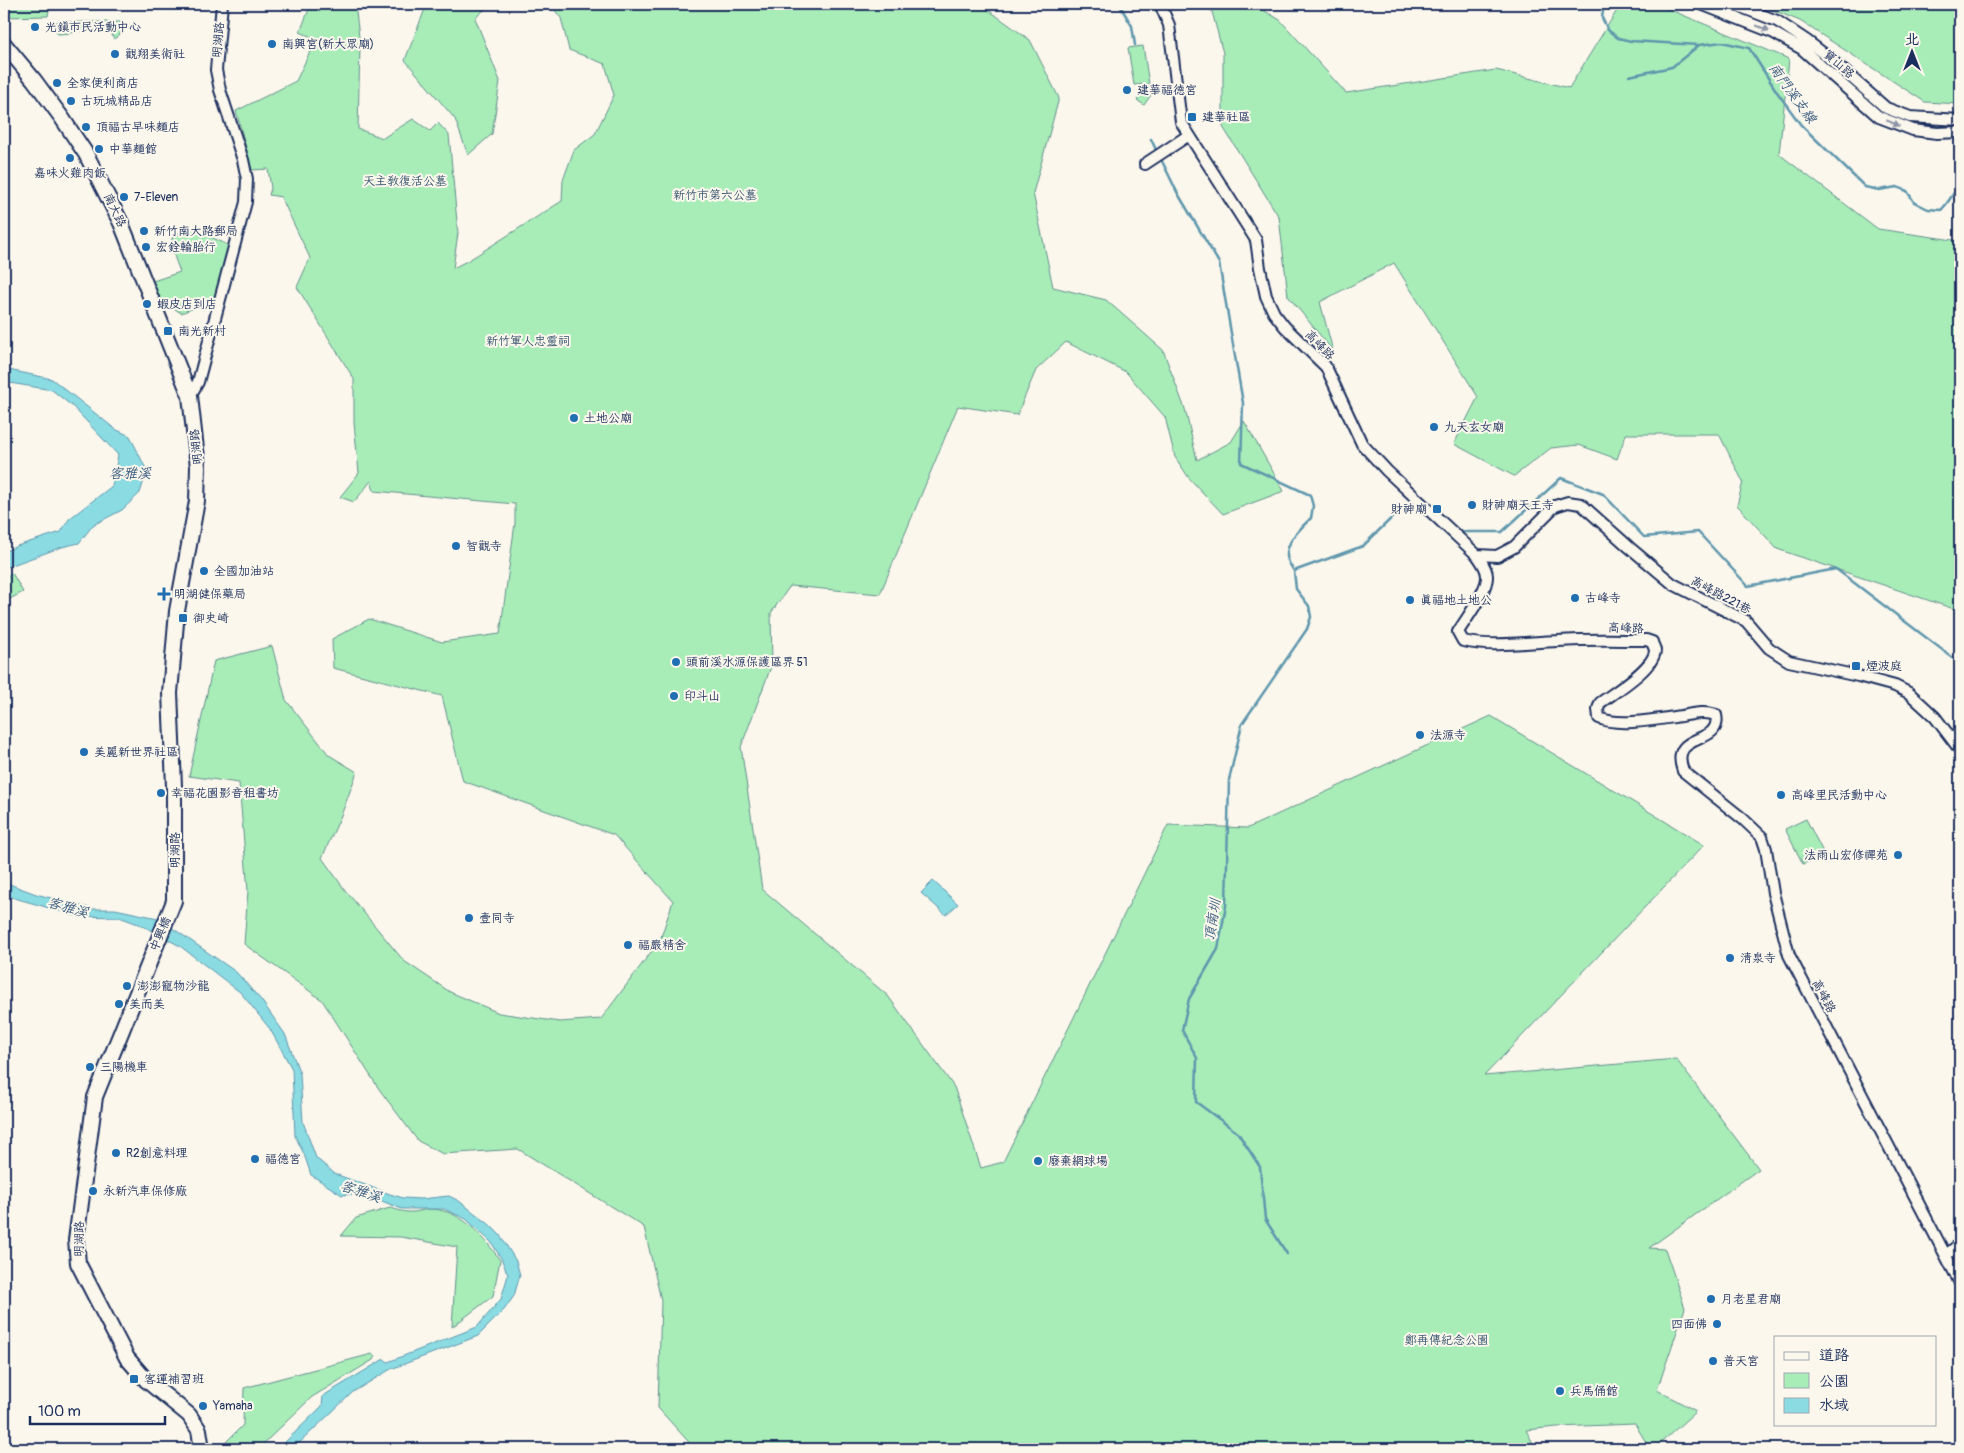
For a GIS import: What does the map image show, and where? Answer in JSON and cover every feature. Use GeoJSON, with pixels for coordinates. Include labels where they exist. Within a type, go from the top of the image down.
{"type":"FeatureCollection","features":[{"type":"Feature","properties":{"kind":"main road","name":"南大路"},"geometry":{"type":"LineString","coordinates":[[4,44],[62,118],[86,154],[104,188],[137,260],[190,396]]}},
{"type":"Feature","properties":{"kind":"main road","name":"明湖路"},"geometry":{"type":"LineString","coordinates":[[174,901],[174,786],[170,693],[177,612],[197,501],[198,467],[190,396]]}},
{"type":"Feature","properties":{"kind":"main road","name":"中興橋"},"geometry":{"type":"LineString","coordinates":[[146,967],[174,901]]}},
{"type":"Feature","properties":{"kind":"main road","name":"明湖路"},"geometry":{"type":"LineString","coordinates":[[146,967],[93,1104],[76,1240],[78,1263],[127,1358],[146,1380],[189,1415],[199,1430],[202,1449]]}},
{"type":"Feature","properties":{"kind":"street","name":"明湖路"},"geometry":{"type":"LineString","coordinates":[[190,396],[198,382],[246,202],[247,179],[243,160],[220,90],[216,70],[222,4]]}},
{"type":"Feature","properties":{"kind":"street","name":"高峰路"},"geometry":{"type":"LineString","coordinates":[[1160,4],[1169,25],[1181,122],[1256,240],[1266,296],[1274,314],[1326,367],[1362,444],[1387,471],[1477,555],[1484,567],[1487,576],[1485,586],[1458,632],[1463,641],[1479,644],[1501,644],[1646,640],[1652,642],[1655,650],[1652,658],[1639,674],[1600,703],[1598,709],[1599,718],[1610,721],[1626,721],[1696,713],[1709,713],[1716,716],[1718,722],[1714,730],[1705,737],[1691,741],[1683,748],[1680,762],[1683,771],[1743,819],[1762,837],[1766,849],[1773,894],[1789,955],[1960,1282]]}},
{"type":"Feature","properties":{"kind":"street","name":"寶山路"},"geometry":{"type":"LineString","coordinates":[[1701,4],[1772,32],[1802,49],[1879,117],[1913,130],[1937,133],[1960,132]]}},
{"type":"Feature","properties":{"kind":"street","name":"寶山路"},"geometry":{"type":"LineString","coordinates":[[1733,4],[1777,21],[1807,41],[1836,63],[1886,108],[1910,117],[1960,120]]}},
{"type":"Feature","properties":{"kind":"street"},"geometry":{"type":"LineString","coordinates":[[1145,164],[1189,135]]}},
{"type":"Feature","properties":{"kind":"street","name":"高峰路221巷"},"geometry":{"type":"LineString","coordinates":[[1477,555],[1498,556],[1514,547],[1554,506],[1568,502],[1582,504],[1673,584],[1746,621],[1769,648],[1789,661],[1858,676],[1895,686],[1909,693],[1935,717],[1960,750]]}},
{"type":"Feature","properties":{"kind":"street"},"geometry":{"type":"LineString","coordinates":[[1946,1255],[1960,1244]]}},
{"type":"Feature","properties":{"kind":"street"},"geometry":{"type":"LineString","coordinates":[[1946,1255],[1960,1254]]}},
{"type":"Feature","properties":{"kind":"green space"},"geometry":{"type":"Polygon","coordinates":[[[4,4],[50,4],[48,16],[4,17],[4,4]]]}},
{"type":"Feature","properties":{"kind":"green space"},"geometry":{"type":"Polygon","coordinates":[[[311,4],[355,4],[360,45],[358,129],[383,138],[413,119],[430,131],[438,123],[449,135],[458,233],[453,268],[469,260],[562,201],[563,180],[574,150],[595,134],[614,95],[605,64],[569,50],[561,18],[550,4],[980,4],[1030,40],[1059,98],[1033,193],[1053,287],[1106,300],[1163,350],[1185,409],[1197,460],[1231,442],[1244,421],[1284,491],[1223,514],[1189,478],[1175,457],[1165,417],[1126,372],[1066,342],[1036,370],[1017,415],[958,406],[880,594],[790,586],[771,613],[772,664],[741,747],[762,889],[888,996],[954,1087],[981,1168],[1003,1162],[1168,825],[1248,828],[1491,716],[1704,845],[1484,1076],[1676,1059],[1759,1169],[1649,1248],[1665,1249],[1685,1308],[1657,1390],[1696,1411],[1654,1449],[1650,1449],[1635,1424],[1526,1430],[1536,1449],[695,1449],[658,1408],[661,1300],[644,1227],[518,1149],[443,1154],[418,1141],[379,1089],[322,1000],[244,944],[248,891],[239,783],[189,776],[214,661],[272,646],[286,700],[329,755],[357,772],[342,813],[322,858],[345,890],[404,961],[450,992],[499,1013],[560,1022],[601,1019],[660,940],[673,901],[614,835],[463,781],[442,696],[333,668],[332,639],[369,619],[442,642],[500,634],[515,523],[515,504],[374,491],[371,481],[354,502],[340,497],[359,473],[354,423],[354,379],[297,287],[310,258],[281,197],[269,195],[271,188],[268,169],[252,170],[236,111],[296,81],[316,39],[300,32],[311,4]]]}},
{"type":"Feature","properties":{"kind":"green space"},"geometry":{"type":"Polygon","coordinates":[[[427,4],[491,4],[475,18],[500,81],[492,134],[468,155],[455,119],[405,60],[427,4]]]}},
{"type":"Feature","properties":{"kind":"green space"},"geometry":{"type":"Polygon","coordinates":[[[1210,4],[1253,4],[1280,20],[1346,93],[1496,70],[1569,88],[1621,4],[1656,4],[1789,59],[1779,154],[1878,229],[1960,241],[1960,611],[1777,549],[1737,505],[1743,482],[1719,434],[1626,434],[1617,459],[1579,445],[1551,448],[1514,476],[1454,444],[1478,397],[1394,263],[1320,302],[1333,351],[1288,296],[1279,217],[1223,127],[1223,53],[1210,4]]]}},
{"type":"Feature","properties":{"kind":"green space"},"geometry":{"type":"Polygon","coordinates":[[[1758,4],[1960,4],[1960,104],[1925,102],[1800,21],[1758,4]]]}},
{"type":"Feature","properties":{"kind":"green space"},"geometry":{"type":"Polygon","coordinates":[[[53,22],[124,22],[121,32],[114,39],[108,28],[93,31],[91,28],[81,32],[80,30],[58,34],[53,26],[53,22]]]}},
{"type":"Feature","properties":{"kind":"green space"},"geometry":{"type":"Polygon","coordinates":[[[1143,46],[1149,84],[1156,88],[1144,105],[1137,100],[1148,84],[1134,85],[1128,48],[1143,46]]]}},
{"type":"Feature","properties":{"kind":"green space"},"geometry":{"type":"Polygon","coordinates":[[[190,227],[230,246],[215,304],[207,303],[181,313],[175,309],[175,306],[165,300],[161,301],[153,281],[180,272],[170,245],[173,236],[190,227]]]}},
{"type":"Feature","properties":{"kind":"green space"},"geometry":{"type":"Polygon","coordinates":[[[12,573],[23,592],[4,602],[4,578],[12,573]]]}},
{"type":"Feature","properties":{"kind":"green space"},"geometry":{"type":"Polygon","coordinates":[[[1806,819],[1824,854],[1803,864],[1785,829],[1806,819]]]}},
{"type":"Feature","properties":{"kind":"green space"},"geometry":{"type":"Polygon","coordinates":[[[390,1208],[404,1212],[431,1209],[442,1211],[453,1214],[471,1226],[487,1242],[500,1260],[493,1296],[452,1327],[457,1247],[401,1237],[341,1236],[356,1218],[390,1208]]]}},
{"type":"Feature","properties":{"kind":"green space"},"geometry":{"type":"Polygon","coordinates":[[[372,1354],[375,1356],[373,1360],[312,1397],[258,1449],[219,1449],[243,1425],[244,1388],[372,1354]]]}},
{"type":"Feature","properties":{"kind":"water","name":"客雅溪"},"geometry":{"type":"Polygon","coordinates":[[[4,369],[52,379],[115,429],[130,436],[147,471],[140,493],[122,510],[93,525],[79,543],[62,547],[4,568],[4,552],[61,532],[69,519],[112,486],[118,455],[73,407],[52,390],[4,382],[4,369]]]}},
{"type":"Feature","properties":{"kind":"water"},"geometry":{"type":"Polygon","coordinates":[[[933,881],[958,904],[946,915],[921,893],[933,881]]]}},
{"type":"Feature","properties":{"kind":"water","name":"客雅溪"},"geometry":{"type":"Polygon","coordinates":[[[4,882],[36,894],[93,909],[115,909],[158,918],[236,972],[261,1000],[285,1034],[300,1074],[303,1122],[316,1158],[335,1174],[403,1198],[421,1199],[449,1196],[459,1201],[489,1224],[500,1235],[516,1261],[520,1275],[514,1296],[504,1310],[478,1336],[391,1369],[353,1392],[293,1449],[278,1449],[322,1406],[323,1396],[384,1359],[388,1362],[477,1327],[501,1299],[508,1275],[501,1258],[491,1242],[466,1219],[444,1209],[402,1209],[374,1198],[355,1194],[342,1195],[311,1175],[295,1136],[292,1069],[270,1029],[241,993],[180,946],[141,925],[119,917],[77,916],[4,895],[4,882]]]}},
{"type":"Feature","properties":{"kind":"waterway"},"geometry":{"type":"LineString","coordinates":[[1119,4],[1132,26],[1135,45]]}},
{"type":"Feature","properties":{"kind":"waterway","name":"南門溪支線"},"geometry":{"type":"LineString","coordinates":[[1604,4],[1602,18],[1608,30],[1618,38],[1631,41],[1699,45],[1722,42],[1749,48],[1801,125],[1865,187],[1879,190],[1897,187],[1907,191],[1914,202],[1928,209],[1941,210],[1960,186]]}},
{"type":"Feature","properties":{"kind":"waterway"},"geometry":{"type":"LineString","coordinates":[[1629,76],[1672,67],[1698,46]]}},
{"type":"Feature","properties":{"kind":"waterway"},"geometry":{"type":"LineString","coordinates":[[1151,139],[1157,152]]}},
{"type":"Feature","properties":{"kind":"waterway"},"geometry":{"type":"LineString","coordinates":[[1160,157],[1177,192],[1219,263],[1243,403],[1241,463],[1310,495],[1313,506],[1311,518],[1295,535],[1287,550],[1288,560],[1294,571],[1363,546],[1405,505],[1428,516]]}},
{"type":"Feature","properties":{"kind":"waterway"},"geometry":{"type":"LineString","coordinates":[[1461,532],[1502,532],[1561,478],[1603,494],[1644,537],[1698,532],[1748,586],[1836,569],[1960,662]]}},
{"type":"Feature","properties":{"kind":"waterway","name":"頂南圳"},"geometry":{"type":"LineString","coordinates":[[1287,1254],[1265,1219],[1260,1167],[1238,1133],[1196,1102],[1197,1058],[1182,1030],[1189,999],[1218,949],[1226,906],[1229,780],[1242,724],[1307,629],[1311,617],[1309,606],[1296,589],[1294,571]]}},
{"type":"Feature","properties":{"kind":"place","name":"光鎮市民活動中心"},"geometry":{"type":"Point","coordinates":[35,27]}},
{"type":"Feature","properties":{"kind":"place","name":"南興宮(新大眾廟)"},"geometry":{"type":"Point","coordinates":[272,44]}},
{"type":"Feature","properties":{"kind":"place","name":"觀翔美術社"},"geometry":{"type":"Point","coordinates":[115,54]}},
{"type":"Feature","properties":{"kind":"place","name":"全家便利商店"},"geometry":{"type":"Point","coordinates":[57,83]}},
{"type":"Feature","properties":{"kind":"place","name":"建華福德宫"},"geometry":{"type":"Point","coordinates":[1127,90]}},
{"type":"Feature","properties":{"kind":"place","name":"古玩城精品店"},"geometry":{"type":"Point","coordinates":[71,101]}},
{"type":"Feature","properties":{"kind":"place","name":"建華社區"},"geometry":{"type":"Point","coordinates":[1192,117]}},
{"type":"Feature","properties":{"kind":"place","name":"頂福古早味麵店"},"geometry":{"type":"Point","coordinates":[86,127]}},
{"type":"Feature","properties":{"kind":"place","name":"中華麵館"},"geometry":{"type":"Point","coordinates":[99,149]}},
{"type":"Feature","properties":{"kind":"place","name":"嘉味火雞肉飯"},"geometry":{"type":"Point","coordinates":[70,158]}},
{"type":"Feature","properties":{"kind":"place","name":"7-Eleven"},"geometry":{"type":"Point","coordinates":[124,197]}},
{"type":"Feature","properties":{"kind":"place","name":"新竹南大路郵局"},"geometry":{"type":"Point","coordinates":[144,231]}},
{"type":"Feature","properties":{"kind":"place","name":"宏銓輪胎行"},"geometry":{"type":"Point","coordinates":[146,247]}},
{"type":"Feature","properties":{"kind":"place","name":"蝦皮店到店"},"geometry":{"type":"Point","coordinates":[147,304]}},
{"type":"Feature","properties":{"kind":"place","name":"南光新村"},"geometry":{"type":"Point","coordinates":[168,331]}},
{"type":"Feature","properties":{"kind":"place","name":"土地公廟"},"geometry":{"type":"Point","coordinates":[574,418]}},
{"type":"Feature","properties":{"kind":"place","name":"九天玄女廟"},"geometry":{"type":"Point","coordinates":[1434,427]}},
{"type":"Feature","properties":{"kind":"place","name":"財神廟天王寺"},"geometry":{"type":"Point","coordinates":[1472,505]}},
{"type":"Feature","properties":{"kind":"place","name":"財神廟"},"geometry":{"type":"Point","coordinates":[1437,509]}},
{"type":"Feature","properties":{"kind":"place","name":"智觀寺"},"geometry":{"type":"Point","coordinates":[456,546]}},
{"type":"Feature","properties":{"kind":"place","name":"全國加油站"},"geometry":{"type":"Point","coordinates":[204,571]}},
{"type":"Feature","properties":{"kind":"place","name":"明湖健保藥局"},"geometry":{"type":"Point","coordinates":[164,594]}},
{"type":"Feature","properties":{"kind":"place","name":"古峰寺"},"geometry":{"type":"Point","coordinates":[1575,598]}},
{"type":"Feature","properties":{"kind":"place","name":"真福地土地公"},"geometry":{"type":"Point","coordinates":[1410,600]}},
{"type":"Feature","properties":{"kind":"place","name":"御史崎"},"geometry":{"type":"Point","coordinates":[183,618]}},
{"type":"Feature","properties":{"kind":"place","name":"頭前溪水源保護區界 51"},"geometry":{"type":"Point","coordinates":[676,662]}},
{"type":"Feature","properties":{"kind":"place","name":"煙波庭"},"geometry":{"type":"Point","coordinates":[1856,666]}},
{"type":"Feature","properties":{"kind":"place","name":"印斗山"},"geometry":{"type":"Point","coordinates":[674,696]}},
{"type":"Feature","properties":{"kind":"place","name":"法源寺"},"geometry":{"type":"Point","coordinates":[1420,735]}},
{"type":"Feature","properties":{"kind":"place","name":"美麗新世界社區"},"geometry":{"type":"Point","coordinates":[84,752]}},
{"type":"Feature","properties":{"kind":"place","name":"幸福花園影音租書坊"},"geometry":{"type":"Point","coordinates":[161,793]}},
{"type":"Feature","properties":{"kind":"place","name":"高峰里民活動中心"},"geometry":{"type":"Point","coordinates":[1781,795]}},
{"type":"Feature","properties":{"kind":"place","name":"法雨山宏修禪苑"},"geometry":{"type":"Point","coordinates":[1898,855]}},
{"type":"Feature","properties":{"kind":"place","name":"壹同寺"},"geometry":{"type":"Point","coordinates":[469,918]}},
{"type":"Feature","properties":{"kind":"place","name":"福嚴精舍"},"geometry":{"type":"Point","coordinates":[628,945]}},
{"type":"Feature","properties":{"kind":"place","name":"清泉寺"},"geometry":{"type":"Point","coordinates":[1730,958]}},
{"type":"Feature","properties":{"kind":"place","name":"澎澎寵物沙龍"},"geometry":{"type":"Point","coordinates":[127,986]}},
{"type":"Feature","properties":{"kind":"place","name":"美而美"},"geometry":{"type":"Point","coordinates":[119,1004]}},
{"type":"Feature","properties":{"kind":"place","name":"三陽機車"},"geometry":{"type":"Point","coordinates":[90,1067]}},
{"type":"Feature","properties":{"kind":"place","name":"R2創意料理"},"geometry":{"type":"Point","coordinates":[116,1153]}},
{"type":"Feature","properties":{"kind":"place","name":"福德宮"},"geometry":{"type":"Point","coordinates":[255,1159]}},
{"type":"Feature","properties":{"kind":"place","name":"廢棄網球場"},"geometry":{"type":"Point","coordinates":[1038,1161]}},
{"type":"Feature","properties":{"kind":"place","name":"永新汽車保修廠"},"geometry":{"type":"Point","coordinates":[93,1191]}},
{"type":"Feature","properties":{"kind":"place","name":"月老星君廟"},"geometry":{"type":"Point","coordinates":[1711,1299]}},
{"type":"Feature","properties":{"kind":"place","name":"四面佛"},"geometry":{"type":"Point","coordinates":[1717,1324]}},
{"type":"Feature","properties":{"kind":"place","name":"普天宮"},"geometry":{"type":"Point","coordinates":[1713,1361]}},
{"type":"Feature","properties":{"kind":"place","name":"客運補習班"},"geometry":{"type":"Point","coordinates":[134,1379]}},
{"type":"Feature","properties":{"kind":"place","name":"兵馬俑館"},"geometry":{"type":"Point","coordinates":[1560,1391]}},
{"type":"Feature","properties":{"kind":"place","name":"Yamaha"},"geometry":{"type":"Point","coordinates":[203,1406]}},
{"type":"Feature","properties":{"kind":"park label","name":"天主教復活公墓"},"geometry":{"type":"Point","coordinates":[405,181]}},
{"type":"Feature","properties":{"kind":"park label","name":"新竹市第六公墓"},"geometry":{"type":"Point","coordinates":[715,195]}},
{"type":"Feature","properties":{"kind":"park label","name":"新竹軍人忠靈祠"},"geometry":{"type":"Point","coordinates":[528,341]}},
{"type":"Feature","properties":{"kind":"park label","name":"鄭再傳紀念公園"},"geometry":{"type":"Point","coordinates":[1447,1340]}}]}
